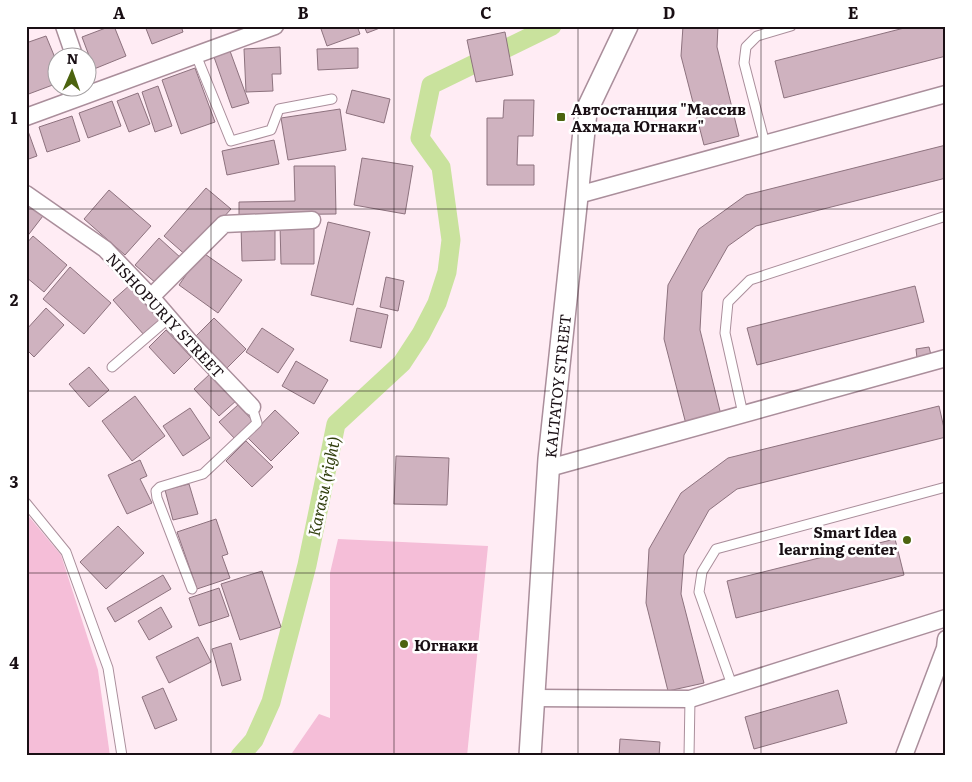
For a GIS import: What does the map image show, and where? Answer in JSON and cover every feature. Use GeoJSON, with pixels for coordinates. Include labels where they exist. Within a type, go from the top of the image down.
{"type":"FeatureCollection","features":[{"type":"Feature","properties":{"kind":"street"},"geometry":{"type":"LineString","coordinates":[[64,26],[72,48]]}},
{"type":"Feature","properties":{"kind":"street","name":"KALTATOY STREET"},"geometry":{"type":"LineString","coordinates":[[530,756],[549,468],[586,112],[627,26]]}},
{"type":"Feature","properties":{"kind":"street"},"geometry":{"type":"LineString","coordinates":[[98,87],[196,55],[271,27]]}},
{"type":"Feature","properties":{"kind":"street"},"geometry":{"type":"LineString","coordinates":[[578,195],[946,94]]}},
{"type":"Feature","properties":{"kind":"street"},"geometry":{"type":"LineString","coordinates":[[26,118],[70,98]]}},
{"type":"Feature","properties":{"kind":"street","name":"NISHOPURIY STREET"},"geometry":{"type":"LineString","coordinates":[[26,194],[104,250],[151,297],[188,340],[252,407]]}},
{"type":"Feature","properties":{"kind":"street"},"geometry":{"type":"LineString","coordinates":[[151,297],[224,224],[312,220]]}},
{"type":"Feature","properties":{"kind":"street"},"geometry":{"type":"LineString","coordinates":[[549,468],[946,358]]}},
{"type":"Feature","properties":{"kind":"street"},"geometry":{"type":"LineString","coordinates":[[533,698],[690,698],[946,618]]}},
{"type":"Feature","properties":{"kind":"street"},"geometry":{"type":"LineString","coordinates":[[904,756],[945,645]]}},
{"type":"Feature","properties":{"kind":"lane"},"geometry":{"type":"LineString","coordinates":[[765,144],[744,63],[746,48],[757,36],[791,26]]}},
{"type":"Feature","properties":{"kind":"lane"},"geometry":{"type":"LineString","coordinates":[[196,55],[230,141],[271,130],[279,109],[332,100]]}},
{"type":"Feature","properties":{"kind":"lane"},"geometry":{"type":"LineString","coordinates":[[743,414],[725,333],[728,302],[750,280],[946,216]]}},
{"type":"Feature","properties":{"kind":"lane"},"geometry":{"type":"LineString","coordinates":[[112,367],[169,318]]}},
{"type":"Feature","properties":{"kind":"lane"},"geometry":{"type":"LineString","coordinates":[[192,589],[156,491],[160,487],[203,474],[257,423],[252,407]]}},
{"type":"Feature","properties":{"kind":"lane"},"geometry":{"type":"LineString","coordinates":[[732,685],[699,592],[702,572],[716,549],[946,487]]}},
{"type":"Feature","properties":{"kind":"lane"},"geometry":{"type":"LineString","coordinates":[[26,503],[66,552],[108,668],[122,756]]}},
{"type":"Feature","properties":{"kind":"lane"},"geometry":{"type":"LineString","coordinates":[[689,756],[690,698]]}},
{"type":"Feature","properties":{"kind":"shaded area"},"geometry":{"type":"Polygon","coordinates":[[[26,513],[61,555],[98,670],[110,756],[26,756],[26,513]]]}},
{"type":"Feature","properties":{"kind":"shaded area","name":"Югнаки"},"geometry":{"type":"Polygon","coordinates":[[[338,539],[488,546],[467,756],[290,756],[319,714],[330,718],[330,573],[338,539]]]}},
{"type":"Feature","properties":{"kind":"building"},"geometry":{"type":"Polygon","coordinates":[[[114,26],[126,56],[98,67],[98,48],[86,48],[82,37],[114,26]]]}},
{"type":"Feature","properties":{"kind":"building"},"geometry":{"type":"Polygon","coordinates":[[[145,26],[181,26],[183,32],[152,44],[145,26]]]}},
{"type":"Feature","properties":{"kind":"building"},"geometry":{"type":"Polygon","coordinates":[[[320,26],[357,26],[360,34],[327,46],[320,26]]]}},
{"type":"Feature","properties":{"kind":"building"},"geometry":{"type":"Polygon","coordinates":[[[364,26],[385,26],[367,33],[364,26]]]}},
{"type":"Feature","properties":{"kind":"building"},"geometry":{"type":"Polygon","coordinates":[[[683,26],[718,26],[717,47],[739,136],[704,145],[681,56],[683,26]]]}},
{"type":"Feature","properties":{"kind":"building"},"geometry":{"type":"Polygon","coordinates":[[[912,26],[944,26],[946,56],[784,98],[775,61],[912,26]]]}},
{"type":"Feature","properties":{"kind":"building"},"geometry":{"type":"Polygon","coordinates":[[[505,32],[513,75],[476,82],[467,40],[505,32]]]}},
{"type":"Feature","properties":{"kind":"building"},"geometry":{"type":"Polygon","coordinates":[[[46,36],[51,48],[48,48],[48,87],[26,95],[26,43],[46,36]]]}},
{"type":"Feature","properties":{"kind":"building"},"geometry":{"type":"Polygon","coordinates":[[[280,47],[281,74],[272,74],[273,91],[246,92],[244,49],[280,47]]]}},
{"type":"Feature","properties":{"kind":"building"},"geometry":{"type":"Polygon","coordinates":[[[358,48],[358,68],[318,70],[317,49],[358,48]]]}},
{"type":"Feature","properties":{"kind":"building"},"geometry":{"type":"Polygon","coordinates":[[[230,51],[249,103],[232,108],[214,57],[230,51]]]}},
{"type":"Feature","properties":{"kind":"building"},"geometry":{"type":"Polygon","coordinates":[[[195,68],[215,122],[181,134],[162,80],[195,68]]]}},
{"type":"Feature","properties":{"kind":"building"},"geometry":{"type":"Polygon","coordinates":[[[158,86],[172,126],[155,132],[142,92],[158,86]]]}},
{"type":"Feature","properties":{"kind":"building"},"geometry":{"type":"Polygon","coordinates":[[[352,90],[390,99],[384,123],[346,113],[352,90]]]}},
{"type":"Feature","properties":{"kind":"building"},"geometry":{"type":"Polygon","coordinates":[[[138,93],[150,124],[129,132],[117,101],[138,93]]]}},
{"type":"Feature","properties":{"kind":"building"},"geometry":{"type":"Polygon","coordinates":[[[504,100],[534,100],[533,136],[518,136],[517,165],[534,165],[534,185],[487,185],[487,118],[503,118],[504,100]]]}},
{"type":"Feature","properties":{"kind":"building"},"geometry":{"type":"Polygon","coordinates":[[[112,101],[121,126],[88,138],[79,113],[112,101]]]}},
{"type":"Feature","properties":{"kind":"building"},"geometry":{"type":"Polygon","coordinates":[[[340,109],[346,150],[288,160],[281,118],[340,109]]]}},
{"type":"Feature","properties":{"kind":"building"},"geometry":{"type":"Polygon","coordinates":[[[72,116],[80,141],[47,152],[39,127],[72,116]]]}},
{"type":"Feature","properties":{"kind":"building"},"geometry":{"type":"Polygon","coordinates":[[[28,131],[37,156],[26,160],[26,132],[28,131]]]}},
{"type":"Feature","properties":{"kind":"building"},"geometry":{"type":"Polygon","coordinates":[[[274,140],[279,164],[227,175],[222,151],[274,140]]]}},
{"type":"Feature","properties":{"kind":"building"},"geometry":{"type":"Polygon","coordinates":[[[946,145],[946,178],[756,226],[728,246],[702,292],[700,330],[722,419],[687,428],[664,339],[668,285],[699,229],[746,195],[946,145]]]}},
{"type":"Feature","properties":{"kind":"building"},"geometry":{"type":"Polygon","coordinates":[[[362,158],[413,166],[405,214],[354,205],[362,158]]]}},
{"type":"Feature","properties":{"kind":"building"},"geometry":{"type":"Polygon","coordinates":[[[294,166],[335,166],[336,214],[239,215],[239,202],[295,201],[294,166]]]}},
{"type":"Feature","properties":{"kind":"building"},"geometry":{"type":"Polygon","coordinates":[[[206,188],[231,209],[188,257],[164,236],[206,188]]]}},
{"type":"Feature","properties":{"kind":"building"},"geometry":{"type":"Polygon","coordinates":[[[109,190],[151,226],[125,255],[84,219],[109,190]]]}},
{"type":"Feature","properties":{"kind":"building"},"geometry":{"type":"Polygon","coordinates":[[[26,197],[46,212],[26,238],[26,197]]]}},
{"type":"Feature","properties":{"kind":"building"},"geometry":{"type":"Polygon","coordinates":[[[328,222],[370,232],[353,305],[311,295],[328,222]]]}},
{"type":"Feature","properties":{"kind":"building"},"geometry":{"type":"Polygon","coordinates":[[[280,225],[314,225],[314,264],[281,264],[280,225]]]}},
{"type":"Feature","properties":{"kind":"building"},"geometry":{"type":"Polygon","coordinates":[[[241,226],[275,226],[275,260],[242,261],[241,226]]]}},
{"type":"Feature","properties":{"kind":"building"},"geometry":{"type":"Polygon","coordinates":[[[33,236],[67,265],[44,292],[26,277],[26,244],[33,236]]]}},
{"type":"Feature","properties":{"kind":"building"},"geometry":{"type":"Polygon","coordinates":[[[159,238],[181,258],[157,284],[135,265],[159,238]]]}},
{"type":"Feature","properties":{"kind":"building"},"geometry":{"type":"Polygon","coordinates":[[[202,252],[242,280],[218,313],[179,285],[202,252]]]}},
{"type":"Feature","properties":{"kind":"building"},"geometry":{"type":"Polygon","coordinates":[[[70,267],[111,303],[84,334],[43,299],[70,267]]]}},
{"type":"Feature","properties":{"kind":"building"},"geometry":{"type":"Polygon","coordinates":[[[386,277],[404,281],[398,311],[380,307],[386,277]]]}},
{"type":"Feature","properties":{"kind":"building"},"geometry":{"type":"Polygon","coordinates":[[[131,284],[163,319],[145,336],[113,300],[131,284]]]}},
{"type":"Feature","properties":{"kind":"building"},"geometry":{"type":"Polygon","coordinates":[[[915,286],[924,322],[757,365],[747,328],[915,286]]]}},
{"type":"Feature","properties":{"kind":"building"},"geometry":{"type":"Polygon","coordinates":[[[46,308],[64,325],[34,357],[26,349],[26,330],[46,308]]]}},
{"type":"Feature","properties":{"kind":"building"},"geometry":{"type":"Polygon","coordinates":[[[357,308],[388,315],[381,348],[350,341],[357,308]]]}},
{"type":"Feature","properties":{"kind":"building"},"geometry":{"type":"Polygon","coordinates":[[[214,318],[246,349],[226,369],[194,338],[214,318]]]}},
{"type":"Feature","properties":{"kind":"building"},"geometry":{"type":"Polygon","coordinates":[[[262,328],[294,349],[278,373],[246,352],[262,328]]]}},
{"type":"Feature","properties":{"kind":"building"},"geometry":{"type":"Polygon","coordinates":[[[166,330],[191,357],[174,374],[149,347],[166,330]]]}},
{"type":"Feature","properties":{"kind":"building"},"geometry":{"type":"Polygon","coordinates":[[[929,347],[931,355],[917,358],[916,349],[929,347]]]}},
{"type":"Feature","properties":{"kind":"building"},"geometry":{"type":"Polygon","coordinates":[[[296,361],[328,380],[314,404],[282,386],[296,361]]]}},
{"type":"Feature","properties":{"kind":"building"},"geometry":{"type":"Polygon","coordinates":[[[89,367],[109,390],[89,407],[69,384],[89,367]]]}},
{"type":"Feature","properties":{"kind":"building"},"geometry":{"type":"Polygon","coordinates":[[[211,373],[237,400],[219,416],[194,389],[211,373]]]}},
{"type":"Feature","properties":{"kind":"building"},"geometry":{"type":"Polygon","coordinates":[[[135,396],[165,436],[132,461],[102,421],[135,396]]]}},
{"type":"Feature","properties":{"kind":"building"},"geometry":{"type":"Polygon","coordinates":[[[238,405],[255,423],[236,440],[219,422],[238,405]]]}},
{"type":"Feature","properties":{"kind":"building"},"geometry":{"type":"Polygon","coordinates":[[[939,406],[946,437],[737,489],[709,510],[684,555],[681,594],[704,683],[668,691],[646,603],[649,549],[681,493],[728,458],[939,406]]]}},
{"type":"Feature","properties":{"kind":"building"},"geometry":{"type":"Polygon","coordinates":[[[190,408],[210,438],[183,456],[163,426],[190,408]]]}},
{"type":"Feature","properties":{"kind":"building"},"geometry":{"type":"Polygon","coordinates":[[[275,410],[299,433],[271,461],[248,438],[275,410]]]}},
{"type":"Feature","properties":{"kind":"building"},"geometry":{"type":"Polygon","coordinates":[[[246,441],[273,467],[252,487],[226,461],[246,441]]]}},
{"type":"Feature","properties":{"kind":"building"},"geometry":{"type":"Polygon","coordinates":[[[396,456],[449,458],[447,505],[394,504],[396,456]]]}},
{"type":"Feature","properties":{"kind":"building"},"geometry":{"type":"Polygon","coordinates":[[[140,460],[147,476],[140,479],[152,503],[127,514],[108,475],[140,460]]]}},
{"type":"Feature","properties":{"kind":"building"},"geometry":{"type":"Polygon","coordinates":[[[189,484],[198,514],[173,520],[165,490],[189,484]]]}},
{"type":"Feature","properties":{"kind":"building"},"geometry":{"type":"Polygon","coordinates":[[[216,519],[228,554],[222,556],[230,578],[197,589],[177,532],[216,519]]]}},
{"type":"Feature","properties":{"kind":"building"},"geometry":{"type":"Polygon","coordinates":[[[118,526],[144,553],[106,589],[80,562],[118,526]]]}},
{"type":"Feature","properties":{"kind":"building"},"geometry":{"type":"Polygon","coordinates":[[[895,539],[904,575],[736,618],[727,581],[895,539]]]}},
{"type":"Feature","properties":{"kind":"building"},"geometry":{"type":"Polygon","coordinates":[[[262,571],[281,627],[240,640],[221,584],[262,571]]]}},
{"type":"Feature","properties":{"kind":"building"},"geometry":{"type":"Polygon","coordinates":[[[163,575],[171,589],[115,622],[107,608],[163,575]]]}},
{"type":"Feature","properties":{"kind":"building"},"geometry":{"type":"Polygon","coordinates":[[[219,588],[229,616],[199,626],[189,598],[219,588]]]}},
{"type":"Feature","properties":{"kind":"building"},"geometry":{"type":"Polygon","coordinates":[[[161,607],[172,627],[149,640],[138,621],[161,607]]]}},
{"type":"Feature","properties":{"kind":"building"},"geometry":{"type":"Polygon","coordinates":[[[198,637],[211,662],[169,683],[156,657],[198,637]]]}},
{"type":"Feature","properties":{"kind":"building"},"geometry":{"type":"Polygon","coordinates":[[[231,643],[241,680],[222,686],[212,649],[231,643]]]}},
{"type":"Feature","properties":{"kind":"building"},"geometry":{"type":"Polygon","coordinates":[[[163,688],[177,720],[155,729],[142,697],[163,688]]]}},
{"type":"Feature","properties":{"kind":"building"},"geometry":{"type":"Polygon","coordinates":[[[838,690],[847,723],[754,749],[745,717],[838,690]]]}},
{"type":"Feature","properties":{"kind":"building"},"geometry":{"type":"Polygon","coordinates":[[[620,739],[660,742],[659,756],[619,756],[620,739]]]}},
{"type":"Feature","properties":{"kind":"waterway","name":"Karasu (right)"},"geometry":{"type":"LineString","coordinates":[[240,756],[254,740],[271,702],[307,565],[336,424],[402,363],[421,334],[437,303],[447,272],[451,240],[441,167],[420,138],[431,85],[552,26]]}},
{"type":"Feature","properties":{"kind":"place","name":"Автостанция \"Массив Ахмада Югнаки\""},"geometry":{"type":"Point","coordinates":[561,117]}},
{"type":"Feature","properties":{"kind":"place","name":"Smart Idea learning center"},"geometry":{"type":"Point","coordinates":[907,540]}},
{"type":"Feature","properties":{"kind":"place","name":"Югнаки"},"geometry":{"type":"Point","coordinates":[404,644]}}]}
